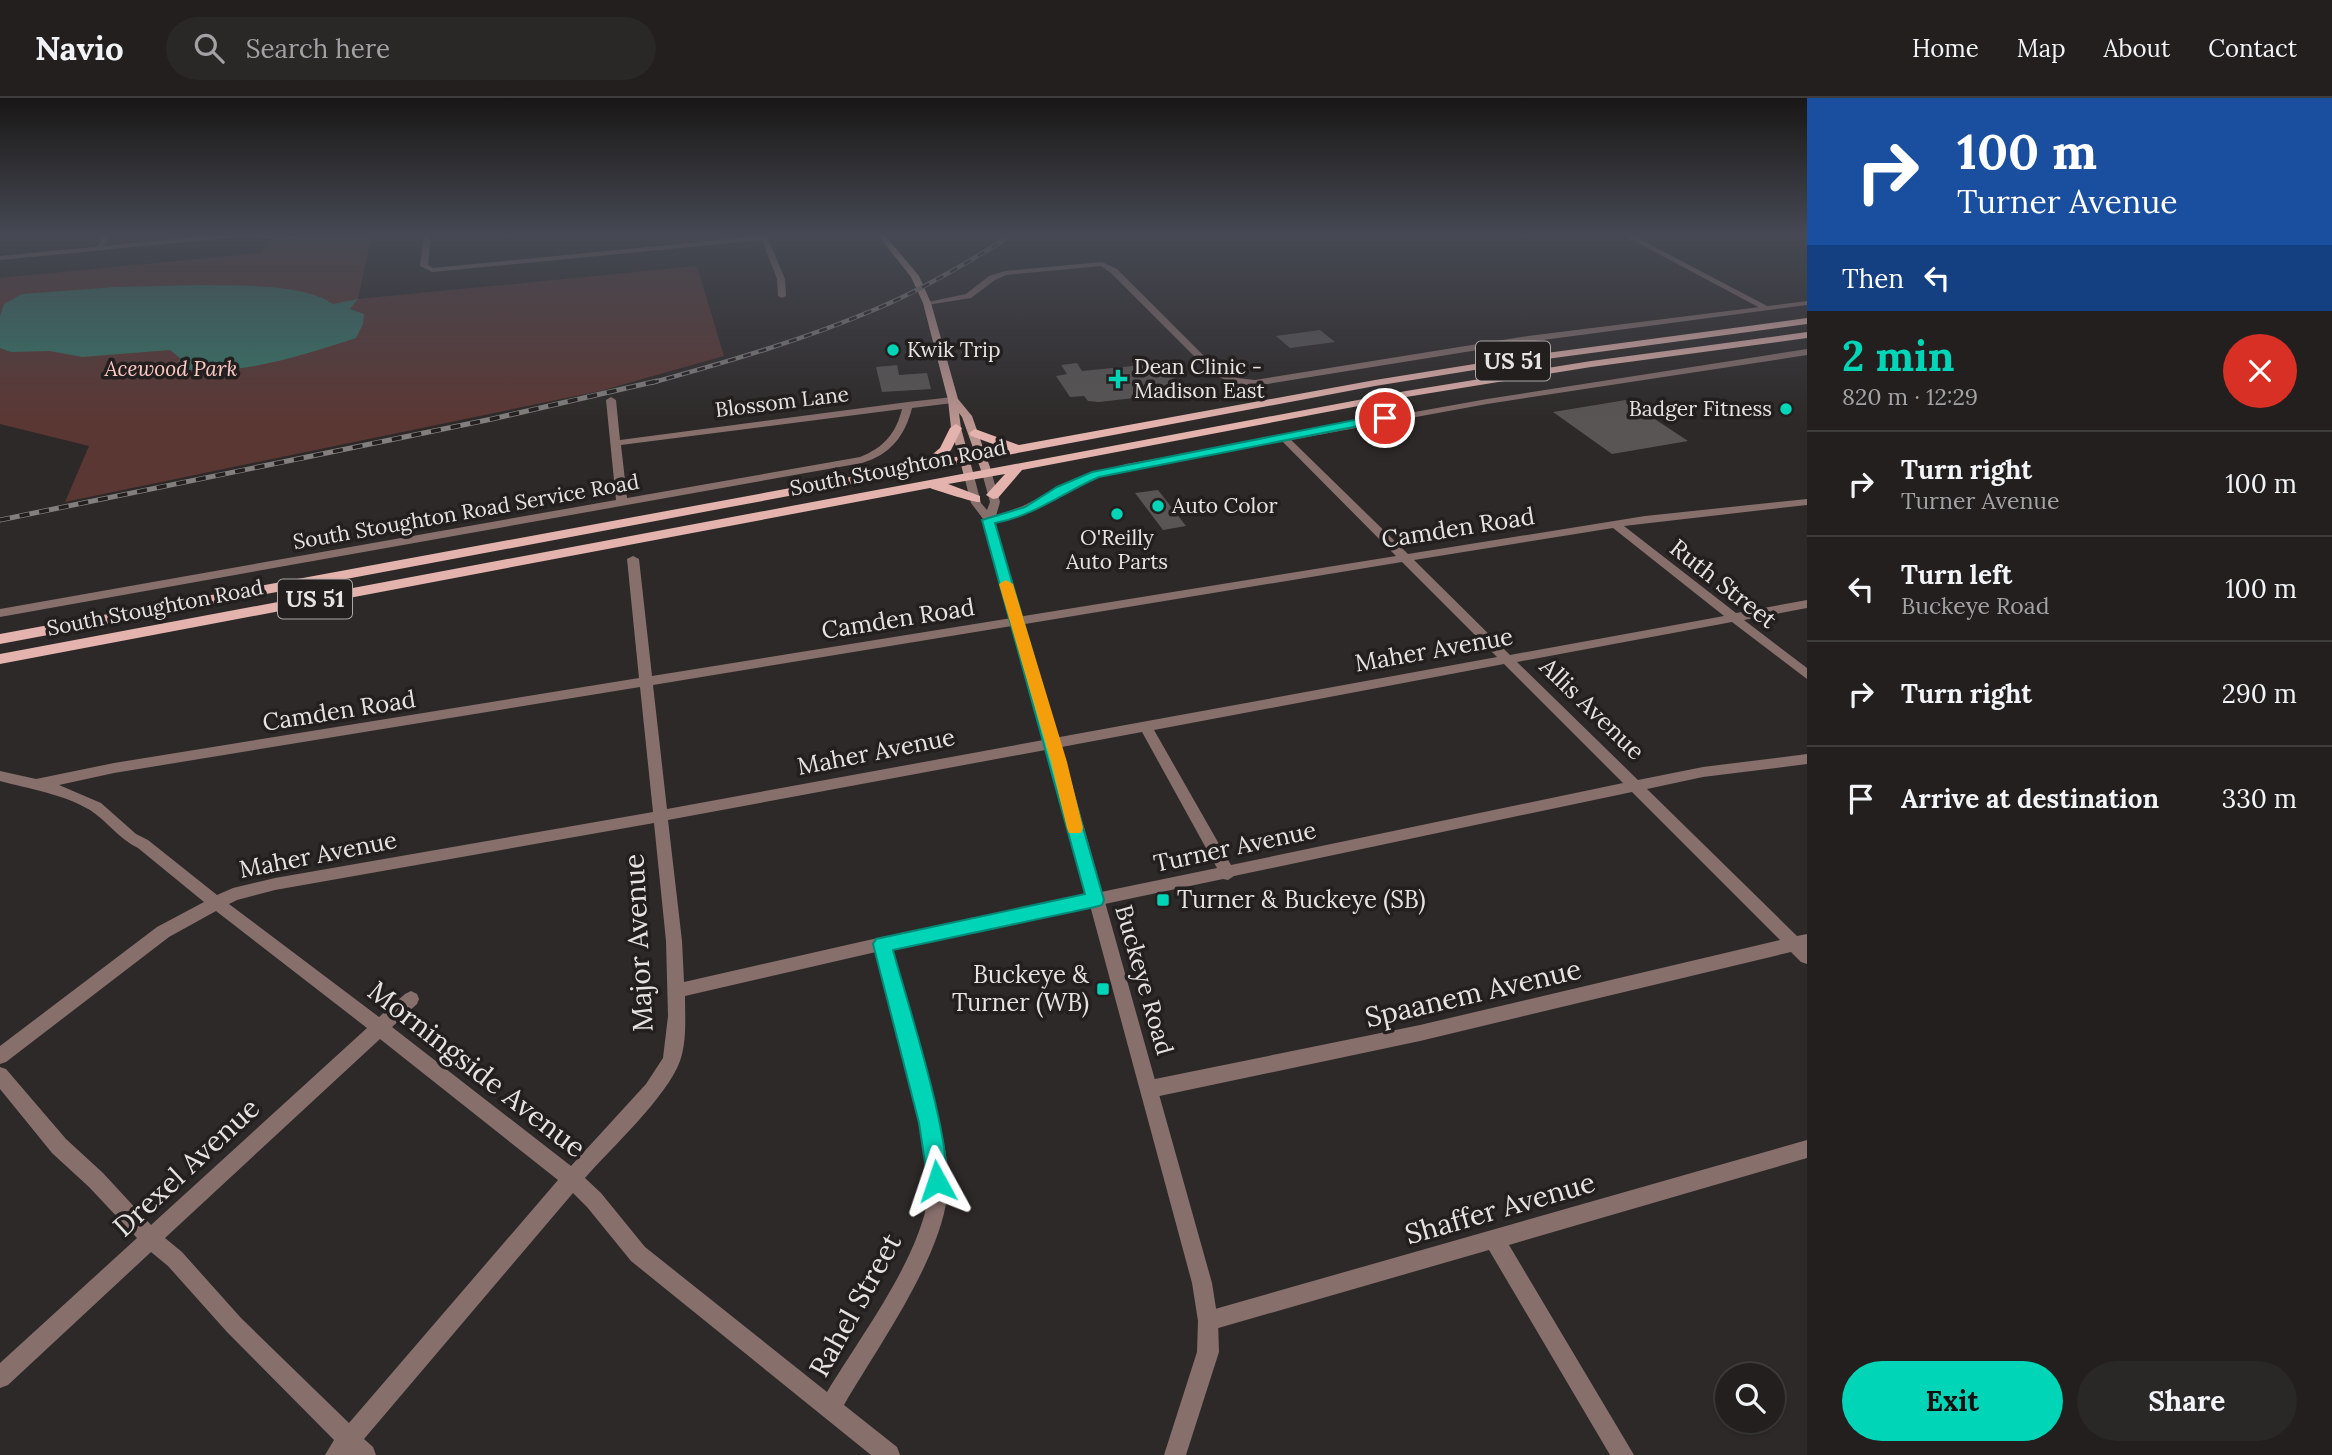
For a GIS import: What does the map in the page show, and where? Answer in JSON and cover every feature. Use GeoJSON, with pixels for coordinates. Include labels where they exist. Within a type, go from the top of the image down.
{"type":"FeatureCollection","features":[{"type":"Feature","properties":{"kind":"main road"},"geometry":{"type":"LineString","coordinates":[[725,522],[966,467],[956,428],[953,400],[924,297]]}},
{"type":"Feature","properties":{"kind":"main road","name":"South Stoughton Road"},"geometry":{"type":"LineString","coordinates":[[984,465],[1020,449],[1221,411],[1488,365],[1807,321]]}},
{"type":"Feature","properties":{"kind":"main road","name":"South Stoughton Road"},"geometry":{"type":"LineString","coordinates":[[0,639],[925,466],[1018,467],[1480,381],[1807,335]]}},
{"type":"Feature","properties":{"kind":"main road"},"geometry":{"type":"LineString","coordinates":[[953,400],[967,416],[984,465],[1200,419],[1221,411]]}},
{"type":"Feature","properties":{"kind":"main road"},"geometry":{"type":"LineString","coordinates":[[925,466],[944,450],[956,428]]}},
{"type":"Feature","properties":{"kind":"main road"},"geometry":{"type":"LineString","coordinates":[[975,433],[995,443],[1020,449]]}},
{"type":"Feature","properties":{"kind":"main road","name":"South Stoughton Road"},"geometry":{"type":"LineString","coordinates":[[0,659],[922,485],[966,467]]}},
{"type":"Feature","properties":{"kind":"main road"},"geometry":{"type":"LineString","coordinates":[[993,495],[1018,467]]}},
{"type":"Feature","properties":{"kind":"main road"},"geometry":{"type":"LineString","coordinates":[[922,485],[954,489],[975,499]]}},
{"type":"Feature","properties":{"kind":"street"},"geometry":{"type":"LineString","coordinates":[[926,303],[960,297]]}},
{"type":"Feature","properties":{"kind":"street"},"geometry":{"type":"LineString","coordinates":[[1140,297],[1214,372],[1235,381],[1264,382],[1490,345],[1807,303]]}},
{"type":"Feature","properties":{"kind":"street"},"geometry":{"type":"LineString","coordinates":[[1747,297],[1767,308]]}},
{"type":"Feature","properties":{"kind":"street"},"geometry":{"type":"LineString","coordinates":[[989,520],[1014,516],[1029,510],[1061,489],[1089,476],[1283,437],[1576,385],[1807,352]]}},
{"type":"Feature","properties":{"kind":"street"},"geometry":{"type":"LineString","coordinates":[[611,400],[622,503]]}},
{"type":"Feature","properties":{"kind":"street","name":"Blossom Lane"},"geometry":{"type":"LineString","coordinates":[[616,443],[953,400]]}},
{"type":"Feature","properties":{"kind":"street","name":"South Stoughton Road Service Road"},"geometry":{"type":"LineString","coordinates":[[0,613],[803,472],[875,456],[886,450],[895,439],[905,419],[908,405]]}},
{"type":"Feature","properties":{"kind":"street","name":"Allis Avenue"},"geometry":{"type":"LineString","coordinates":[[1283,437],[1800,942],[1807,957]]}},
{"type":"Feature","properties":{"kind":"street","name":"Buckeye Road"},"geometry":{"type":"LineString","coordinates":[[984,465],[995,502],[989,520]]}},
{"type":"Feature","properties":{"kind":"street","name":"Buckeye Road"},"geometry":{"type":"LineString","coordinates":[[966,467],[975,499],[989,520],[1191,1237],[1208,1321],[1206,1363],[1175,1455]]}},
{"type":"Feature","properties":{"kind":"street","name":"Camden Road"},"geometry":{"type":"LineString","coordinates":[[40,784],[114,768],[1615,524],[1708,510],[1807,502]]}},
{"type":"Feature","properties":{"kind":"street","name":"Ruth Street"},"geometry":{"type":"LineString","coordinates":[[1615,524],[1807,675]]}},
{"type":"Feature","properties":{"kind":"street","name":"Major Avenue"},"geometry":{"type":"LineString","coordinates":[[350,1450],[572,1179],[666,1071],[672,1059],[674,941],[633,559]]}},
{"type":"Feature","properties":{"kind":"street","name":"Maher Avenue"},"geometry":{"type":"LineString","coordinates":[[0,1056],[163,932],[233,894],[275,884],[662,816],[1807,604]]}},
{"type":"Feature","properties":{"kind":"street"},"geometry":{"type":"LineString","coordinates":[[1145,726],[1228,874]]}},
{"type":"Feature","properties":{"kind":"street","name":"Turner Avenue"},"geometry":{"type":"LineString","coordinates":[[675,991],[882,944],[1228,874],[1703,772],[1807,760]]}},
{"type":"Feature","properties":{"kind":"street","name":"Morningside Avenue"},"geometry":{"type":"LineString","coordinates":[[0,776],[40,784],[96,807],[572,1179],[594,1200],[638,1254],[889,1455]]}},
{"type":"Feature","properties":{"kind":"street","name":"Spaanem Avenue"},"geometry":{"type":"LineString","coordinates":[[1150,1088],[1420,1033],[1800,942]]}},
{"type":"Feature","properties":{"kind":"street","name":"Rahel Street"},"geometry":{"type":"LineString","coordinates":[[830,1407],[905,1280],[926,1234],[937,1199],[937,1164],[929,1123],[882,944]]}},
{"type":"Feature","properties":{"kind":"street","name":"Drexel Avenue"},"geometry":{"type":"LineString","coordinates":[[0,1377],[411,999]]}},
{"type":"Feature","properties":{"kind":"street"},"geometry":{"type":"LineString","coordinates":[[0,1075],[59,1146],[174,1259],[350,1450]]}},
{"type":"Feature","properties":{"kind":"street","name":"Shaffer Avenue"},"geometry":{"type":"LineString","coordinates":[[1208,1321],[1807,1149]]}},
{"type":"Feature","properties":{"kind":"street"},"geometry":{"type":"LineString","coordinates":[[1494,1239],[1623,1455]]}},
{"type":"Feature","properties":{"kind":"green space","name":"Acewood Park"},"geometry":{"type":"Polygon","coordinates":[[[0,297],[706,297],[724,356],[600,391],[65,502],[89,446],[0,424],[0,297]]]}},
{"type":"Feature","properties":{"kind":"shaded area"},"geometry":{"type":"Polygon","coordinates":[[[16,297],[321,297],[333,304],[358,299],[350,309],[364,314],[363,324],[356,338],[268,363],[224,370],[201,370],[178,369],[180,358],[170,350],[82,357],[50,351],[11,352],[0,348],[0,316],[4,304],[16,297]]]}},
{"type":"Feature","properties":{"kind":"building"},"geometry":{"type":"Polygon","coordinates":[[[1320,330],[1335,342],[1290,348],[1276,336],[1320,330]]]}},
{"type":"Feature","properties":{"kind":"building","name":"Dean Clinic - Madison East"},"geometry":{"type":"Polygon","coordinates":[[[1077,363],[1082,371],[1163,363],[1186,392],[1099,402],[1088,401],[1084,396],[1070,397],[1056,376],[1067,374],[1061,365],[1077,363]]]}},
{"type":"Feature","properties":{"kind":"building"},"geometry":{"type":"Polygon","coordinates":[[[897,365],[899,375],[927,373],[931,389],[882,392],[876,367],[897,365]]]}},
{"type":"Feature","properties":{"kind":"building"},"geometry":{"type":"Polygon","coordinates":[[[1626,400],[1688,441],[1612,454],[1553,412],[1626,400]]]}},
{"type":"Feature","properties":{"kind":"building","name":"Auto Color"},"geometry":{"type":"Polygon","coordinates":[[[1158,490],[1186,526],[1163,530],[1135,493],[1158,490]]]}},
{"type":"Feature","properties":{"kind":"railway"},"geometry":{"type":"LineString","coordinates":[[651,383],[793,340],[902,297]]}},
{"type":"Feature","properties":{"kind":"railway"},"geometry":{"type":"LineString","coordinates":[[0,520],[492,419],[657,381]]}},
{"type":"Feature","properties":{"kind":"slow traffic"},"geometry":{"type":"LineString","coordinates":[[1006,584],[1059,762],[1075,828]]}},
{"type":"Feature","properties":{"kind":"place","name":"Kwik Trip"},"geometry":{"type":"Point","coordinates":[893,350]}},
{"type":"Feature","properties":{"kind":"place","name":"Dean Clinic - Madison East"},"geometry":{"type":"Point","coordinates":[1118,379]}},
{"type":"Feature","properties":{"kind":"place","name":"Badger Fitness"},"geometry":{"type":"Point","coordinates":[1786,409]}},
{"type":"Feature","properties":{"kind":"place","name":"Auto Color"},"geometry":{"type":"Point","coordinates":[1158,506]}},
{"type":"Feature","properties":{"kind":"place","name":"O'Reilly Auto Parts"},"geometry":{"type":"Point","coordinates":[1117,514]}},
{"type":"Feature","properties":{"kind":"place","name":"Turner & Buckeye (SB)"},"geometry":{"type":"Point","coordinates":[1163,900]}},
{"type":"Feature","properties":{"kind":"place","name":"Buckeye & Turner (WB)"},"geometry":{"type":"Point","coordinates":[1103,989]}},
{"type":"Feature","properties":{"kind":"route"},"geometry":{"type":"LineString","coordinates":[[937,1181],[937,1164],[929,1123],[882,944],[1095,900],[1059,762],[1016,622],[989,520],[1014,516],[1029,510],[1084,478],[1165,459],[1385,418]]}}]}
